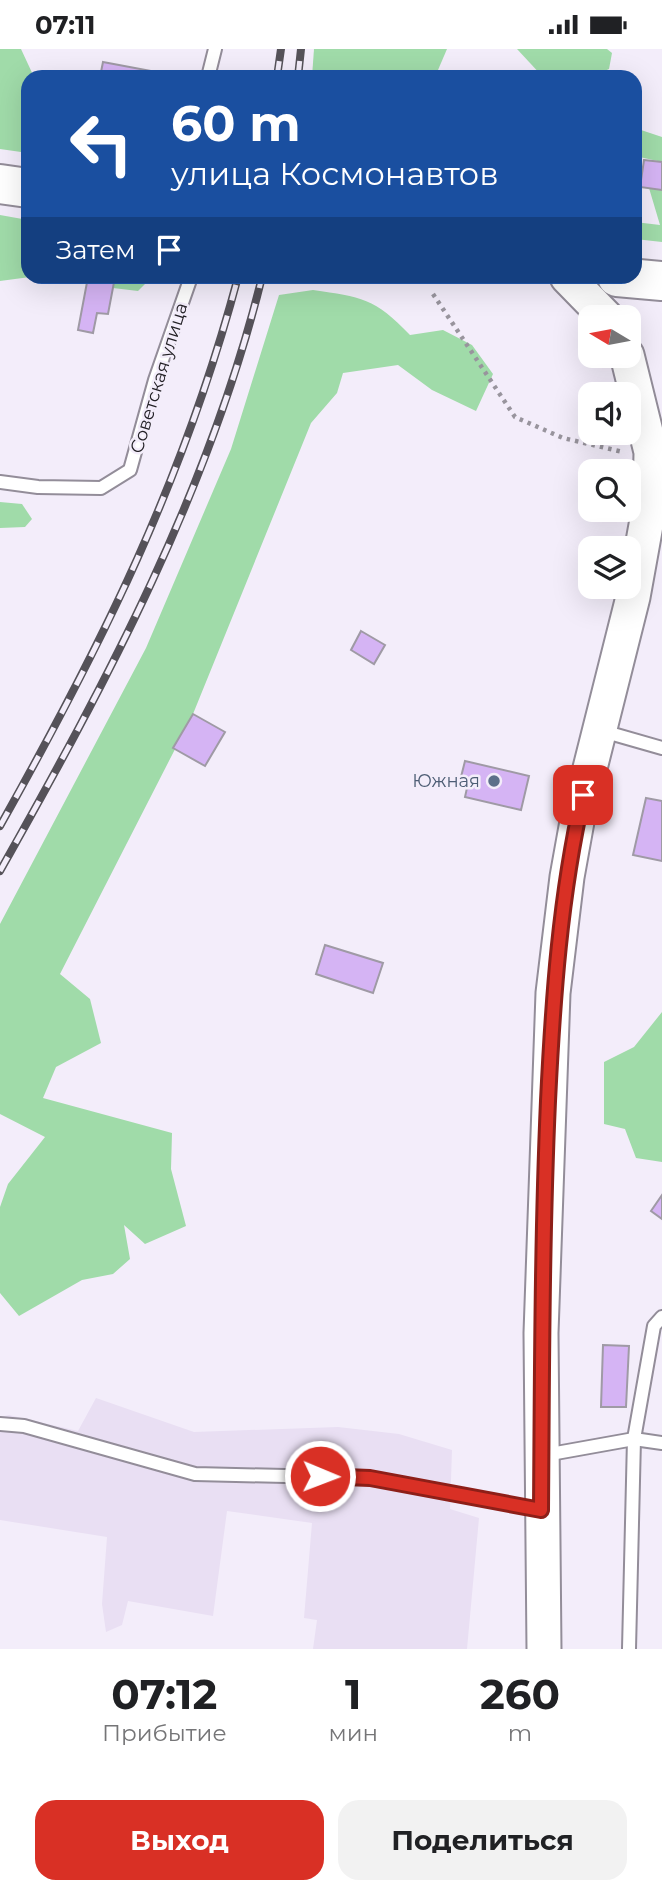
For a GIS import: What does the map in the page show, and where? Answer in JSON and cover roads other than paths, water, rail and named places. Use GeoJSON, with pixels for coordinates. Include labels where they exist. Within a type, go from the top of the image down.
{"type":"FeatureCollection","features":[{"type":"Feature","properties":{"kind":"main road"},"geometry":{"type":"LineString","coordinates":[[0,184],[21,187]]}},
{"type":"Feature","properties":{"kind":"main road"},"geometry":{"type":"LineString","coordinates":[[642,279],[662,281]]}},
{"type":"Feature","properties":{"kind":"street"},"geometry":{"type":"LineString","coordinates":[[574,284],[594,305]]}},
{"type":"Feature","properties":{"kind":"street"},"geometry":{"type":"LineString","coordinates":[[630,368],[651,452]]}},
{"type":"Feature","properties":{"kind":"street"},"geometry":{"type":"LineString","coordinates":[[544,1649],[541,1455],[544,1180],[554,978],[567,877],[599,730],[645,546],[651,452],[662,389]]}},
{"type":"Feature","properties":{"kind":"lane"},"geometry":{"type":"LineString","coordinates":[[210,70],[215,49]]}},
{"type":"Feature","properties":{"kind":"lane","name":"Советская улица"},"geometry":{"type":"LineString","coordinates":[[0,482],[38,487],[101,488],[131,470],[155,380],[189,284]]}},
{"type":"Feature","properties":{"kind":"lane"},"geometry":{"type":"LineString","coordinates":[[599,730],[662,748]]}},
{"type":"Feature","properties":{"kind":"lane"},"geometry":{"type":"LineString","coordinates":[[629,1649],[634,1439],[654,1326],[662,1317]]}},
{"type":"Feature","properties":{"kind":"lane"},"geometry":{"type":"LineString","coordinates":[[0,1424],[24,1426],[195,1474],[370,1478],[541,1510]]}},
{"type":"Feature","properties":{"kind":"lane"},"geometry":{"type":"LineString","coordinates":[[541,1455],[634,1439],[662,1443]]}},
{"type":"Feature","properties":{"kind":"railway"},"geometry":{"type":"LineString","coordinates":[[278,70],[281,49]]}},
{"type":"Feature","properties":{"kind":"railway"},"geometry":{"type":"LineString","coordinates":[[299,70],[301,49]]}},
{"type":"Feature","properties":{"kind":"railway"},"geometry":{"type":"LineString","coordinates":[[0,826],[73,692],[137,559],[192,423],[236,284]]}},
{"type":"Feature","properties":{"kind":"railway"},"geometry":{"type":"LineString","coordinates":[[0,871],[79,728],[152,582],[214,433],[240,356],[260,284]]}},
{"type":"Feature","properties":{"kind":"place","name":"Южная"},"geometry":{"type":"Point","coordinates":[494,781]}}]}
